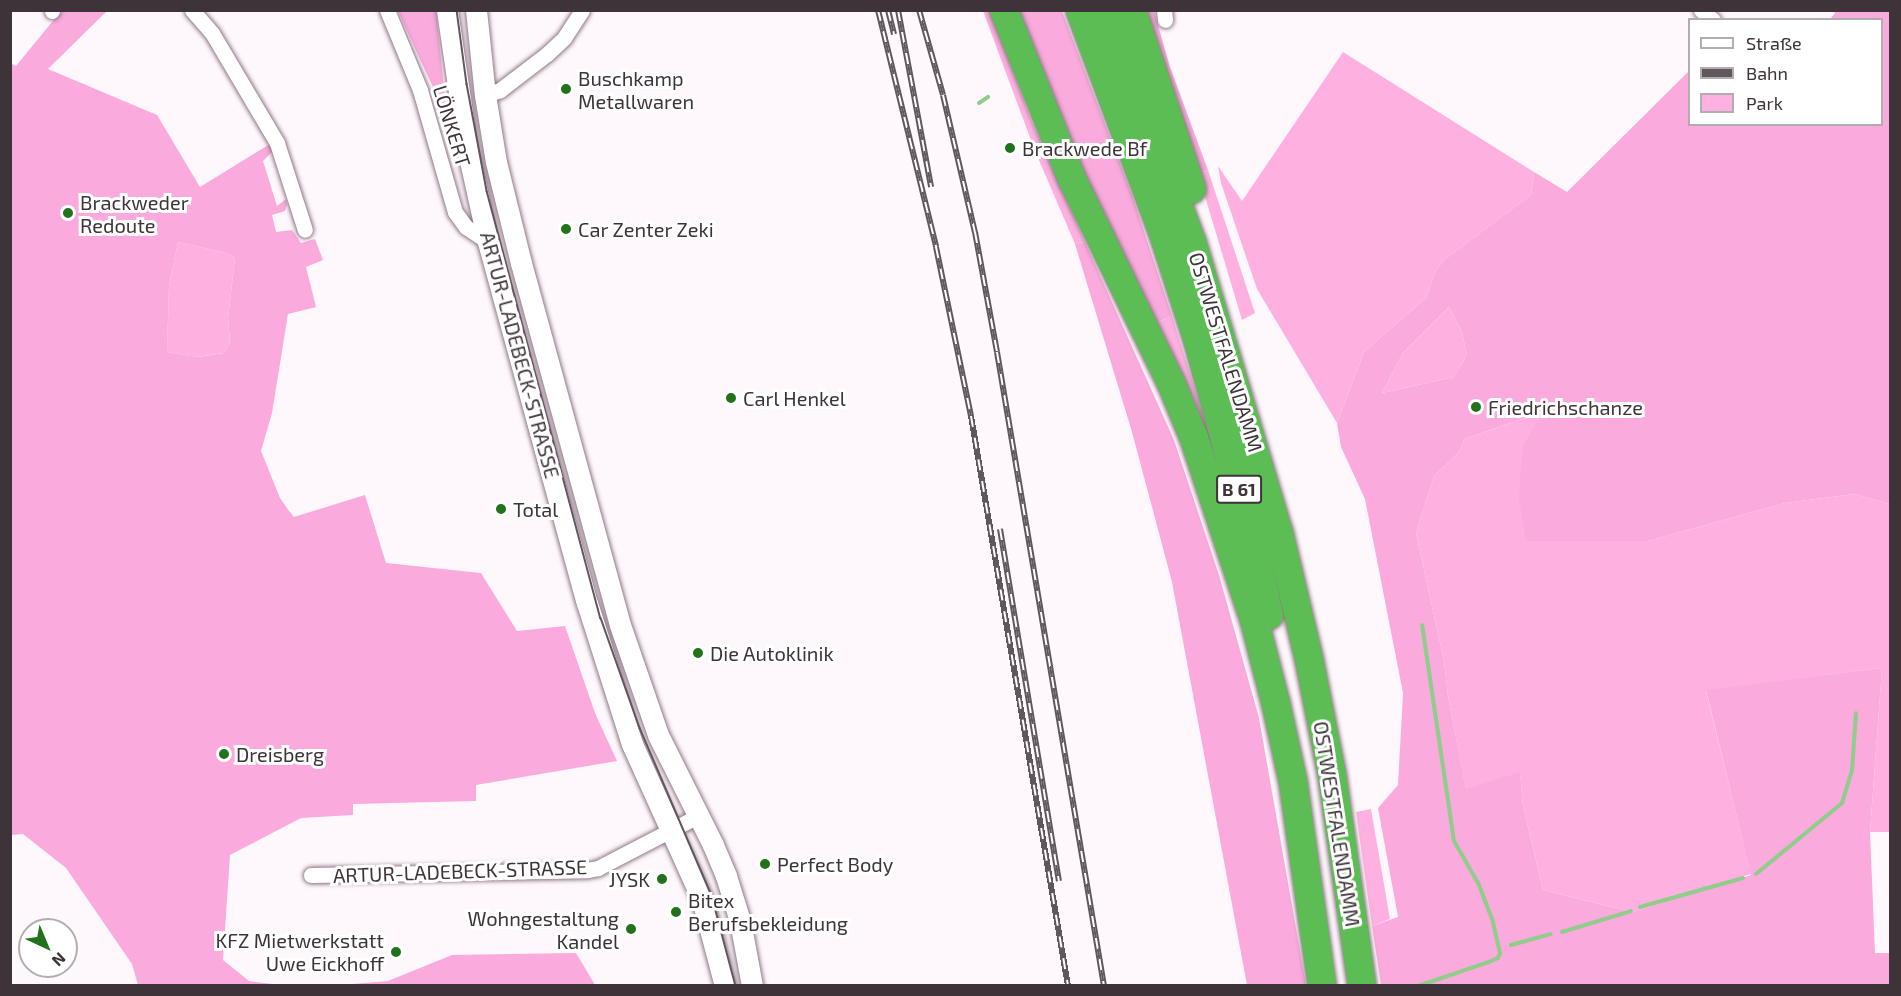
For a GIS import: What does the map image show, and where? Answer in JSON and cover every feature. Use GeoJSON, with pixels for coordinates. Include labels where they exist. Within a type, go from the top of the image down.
{"type":"FeatureCollection","features":[{"type":"Feature","properties":{"kind":"highway"},"geometry":{"type":"LineString","coordinates":[[1004,10],[1072,179],[1172,385],[1194,438],[1254,619],[1276,704],[1309,880],[1322,986]]}},
{"type":"Feature","properties":{"kind":"highway","name":"OSTWESTFALENDAMM"},"geometry":{"type":"LineString","coordinates":[[1080,10],[1169,250],[1222,421],[1253,542],[1302,777],[1320,879],[1331,986]]}},
{"type":"Feature","properties":{"kind":"highway","name":"OSTWESTFALENDAMM"},"geometry":{"type":"LineString","coordinates":[[1106,10],[1192,242],[1280,533],[1309,659],[1332,775],[1362,986]]}},
{"type":"Feature","properties":{"kind":"highway"},"geometry":{"type":"LineString","coordinates":[[1132,10],[1241,345],[1271,462],[1280,533]]}},
{"type":"Feature","properties":{"kind":"street"},"geometry":{"type":"LineString","coordinates":[[192,10],[212,33],[277,143],[305,230]]}},
{"type":"Feature","properties":{"kind":"street","name":"LÖNKERT"},"geometry":{"type":"LineString","coordinates":[[387,10],[420,90],[459,220],[488,242]]}},
{"type":"Feature","properties":{"kind":"street","name":"ARTUR-LADEBECK-STRASSE"},"geometry":{"type":"LineString","coordinates":[[447,10],[465,137],[488,242],[610,682],[632,744],[702,899],[725,986]]}},
{"type":"Feature","properties":{"kind":"street","name":"ARTUR-LADEBECK-STRASSE"},"geometry":{"type":"LineString","coordinates":[[476,10],[485,95],[496,162],[521,263],[620,625],[658,735],[713,844],[726,876],[740,921],[752,986]]}},
{"type":"Feature","properties":{"kind":"street"},"geometry":{"type":"LineString","coordinates":[[485,95],[500,90],[547,54],[564,38],[582,10]]}},
{"type":"Feature","properties":{"kind":"street","name":"ARTUR-LADEBECK-STRASSE"},"geometry":{"type":"LineString","coordinates":[[311,875],[587,870],[608,862],[670,828],[698,816]]}},
{"type":"Feature","properties":{"kind":"green space"},"geometry":{"type":"Polygon","coordinates":[[[983,11],[991,11],[1031,120],[1085,242],[1075,244],[1035,151],[983,11]]]}},
{"type":"Feature","properties":{"kind":"green space"},"geometry":{"type":"Polygon","coordinates":[[[1343,52],[1534,172],[1531,195],[1444,260],[1436,270],[1426,298],[1364,352],[1337,423],[1257,289],[1221,183],[1218,166],[1242,201],[1343,52]]]}},
{"type":"Feature","properties":{"kind":"green space"},"geometry":{"type":"Polygon","coordinates":[[[1208,170],[1255,313],[1242,320],[1198,173],[1208,170]]]}},
{"type":"Feature","properties":{"kind":"green space"},"geometry":{"type":"Polygon","coordinates":[[[178,242],[227,253],[235,258],[228,318],[230,343],[224,353],[197,357],[167,352],[169,286],[178,242]]]}},
{"type":"Feature","properties":{"kind":"green space"},"geometry":{"type":"Polygon","coordinates":[[[1449,307],[1462,333],[1467,355],[1454,377],[1382,393],[1403,353],[1449,307]]]}},
{"type":"Feature","properties":{"kind":"green space"},"geometry":{"type":"Polygon","coordinates":[[[1172,316],[1209,435],[1227,507],[1150,325],[1172,316]]]}},
{"type":"Feature","properties":{"kind":"green space"},"geometry":{"type":"Polygon","coordinates":[[[1544,412],[1524,442],[1526,541],[1648,541],[1785,503],[1854,494],[1890,504],[1890,832],[1870,832],[1882,668],[1706,691],[1751,874],[1632,912],[1543,890],[1523,806],[1520,773],[1466,790],[1448,696],[1444,661],[1416,533],[1434,476],[1460,451],[1464,439],[1544,412]]]}},
{"type":"Feature","properties":{"kind":"green space"},"geometry":{"type":"Polygon","coordinates":[[[1371,809],[1390,919],[1372,926],[1356,812],[1371,809]]]}},
{"type":"Feature","properties":{"kind":"shaded area"},"geometry":{"type":"Polygon","coordinates":[[[61,11],[107,11],[48,69],[157,115],[200,187],[270,144],[273,151],[263,161],[277,206],[286,199],[287,205],[285,211],[272,215],[276,232],[292,230],[301,243],[315,239],[323,260],[306,267],[316,307],[288,314],[272,413],[261,451],[280,498],[294,517],[365,495],[386,563],[481,573],[517,631],[565,626],[595,713],[617,761],[476,785],[476,801],[353,804],[353,815],[301,818],[230,855],[223,960],[249,981],[280,985],[138,985],[132,964],[66,868],[23,834],[11,835],[10,63],[16,66],[61,11]],[[178,242],[169,286],[167,352],[198,357],[224,353],[230,343],[228,318],[235,258],[227,253],[178,242]]]}},
{"type":"Feature","properties":{"kind":"shaded area"},"geometry":{"type":"Polygon","coordinates":[[[398,11],[436,11],[447,117],[418,55],[398,11]]]}},
{"type":"Feature","properties":{"kind":"shaded area"},"geometry":{"type":"Polygon","coordinates":[[[1013,11],[1062,11],[1133,198],[1172,316],[1150,325],[1013,11]]]}},
{"type":"Feature","properties":{"kind":"shaded area"},"geometry":{"type":"Polygon","coordinates":[[[1144,11],[1154,11],[1170,67],[1208,170],[1198,173],[1144,11]]]}},
{"type":"Feature","properties":{"kind":"shaded area"},"geometry":{"type":"Polygon","coordinates":[[[1833,11],[1890,11],[1890,504],[1854,494],[1785,503],[1648,541],[1526,541],[1519,499],[1521,464],[1524,442],[1543,412],[1464,439],[1460,451],[1434,476],[1416,533],[1444,661],[1448,696],[1466,789],[1520,772],[1523,806],[1543,890],[1632,912],[1751,875],[1706,690],[1882,668],[1870,832],[1875,953],[1890,953],[1890,985],[1381,985],[1372,926],[1398,917],[1378,808],[1398,785],[1403,693],[1365,499],[1341,447],[1337,423],[1364,352],[1426,298],[1436,270],[1444,260],[1531,195],[1534,172],[1567,192],[1688,72],[1688,126],[1883,126],[1883,18],[1831,18],[1835,13],[1833,11]],[[1449,307],[1403,353],[1382,393],[1454,377],[1467,355],[1462,333],[1449,307]]]}},
{"type":"Feature","properties":{"kind":"shaded area"},"geometry":{"type":"Polygon","coordinates":[[[1085,242],[1174,440],[1219,575],[1259,718],[1306,985],[1247,985],[1172,582],[1132,432],[1075,244],[1085,242]]]}},
{"type":"Feature","properties":{"kind":"shaded area"},"geometry":{"type":"Polygon","coordinates":[[[576,953],[595,985],[341,985],[388,981],[452,955],[576,953]]]}},
{"type":"Feature","properties":{"kind":"waterway"},"geometry":{"type":"LineString","coordinates":[[979,103],[988,97]]}},
{"type":"Feature","properties":{"kind":"waterway"},"geometry":{"type":"LineString","coordinates":[[1418,986],[1489,962],[1498,958],[1500,953],[1492,919],[1478,883],[1454,841],[1422,625]]}},
{"type":"Feature","properties":{"kind":"waterway"},"geometry":{"type":"LineString","coordinates":[[1756,874],[1842,803],[1852,771],[1856,713]]}},
{"type":"Feature","properties":{"kind":"waterway"},"geometry":{"type":"LineString","coordinates":[[1640,907],[1743,878]]}},
{"type":"Feature","properties":{"kind":"waterway"},"geometry":{"type":"LineString","coordinates":[[1562,932],[1631,911]]}},
{"type":"Feature","properties":{"kind":"waterway"},"geometry":{"type":"LineString","coordinates":[[1511,945],[1551,934]]}},
{"type":"Feature","properties":{"kind":"tram line"},"geometry":{"type":"LineString","coordinates":[[457,10],[467,84],[487,191],[601,618],[640,728],[712,896],[736,986]]}},
{"type":"Feature","properties":{"kind":"railway"},"geometry":{"type":"LineString","coordinates":[[878,10],[936,247],[971,416],[1068,986]]}},
{"type":"Feature","properties":{"kind":"railway"},"geometry":{"type":"LineString","coordinates":[[888,10],[894,34]]}},
{"type":"Feature","properties":{"kind":"railway"},"geometry":{"type":"LineString","coordinates":[[898,10],[931,187]]}},
{"type":"Feature","properties":{"kind":"railway"},"geometry":{"type":"LineString","coordinates":[[919,10],[943,95],[975,232],[1104,986]]}},
{"type":"Feature","properties":{"kind":"railway"},"geometry":{"type":"LineString","coordinates":[[1000,529],[1059,881]]}},
{"type":"Feature","properties":{"kind":"place","name":"Buschkamp Metallwaren"},"geometry":{"type":"Point","coordinates":[566,89]}},
{"type":"Feature","properties":{"kind":"place","name":"Brackwede Bf"},"geometry":{"type":"Point","coordinates":[1010,148]}},
{"type":"Feature","properties":{"kind":"place","name":"Brackweder Redoute"},"geometry":{"type":"Point","coordinates":[68,213]}},
{"type":"Feature","properties":{"kind":"place","name":"Car Zenter Zeki"},"geometry":{"type":"Point","coordinates":[566,229]}},
{"type":"Feature","properties":{"kind":"place","name":"Carl Henkel"},"geometry":{"type":"Point","coordinates":[731,398]}},
{"type":"Feature","properties":{"kind":"place","name":"Friedrichschanze"},"geometry":{"type":"Point","coordinates":[1476,407]}},
{"type":"Feature","properties":{"kind":"place","name":"Total"},"geometry":{"type":"Point","coordinates":[501,509]}},
{"type":"Feature","properties":{"kind":"place","name":"Die Autoklinik"},"geometry":{"type":"Point","coordinates":[698,653]}},
{"type":"Feature","properties":{"kind":"place","name":"Dreisberg"},"geometry":{"type":"Point","coordinates":[224,754]}},
{"type":"Feature","properties":{"kind":"place","name":"Perfect Body"},"geometry":{"type":"Point","coordinates":[765,864]}},
{"type":"Feature","properties":{"kind":"place","name":"JYSK"},"geometry":{"type":"Point","coordinates":[662,879]}},
{"type":"Feature","properties":{"kind":"place","name":"Bitex Berufsbekleidung"},"geometry":{"type":"Point","coordinates":[676,912]}},
{"type":"Feature","properties":{"kind":"place","name":"Wohngestaltung Kandel"},"geometry":{"type":"Point","coordinates":[631,929]}},
{"type":"Feature","properties":{"kind":"place","name":"KFZ Mietwerkstatt Uwe Eickhoff"},"geometry":{"type":"Point","coordinates":[396,952]}}]}
